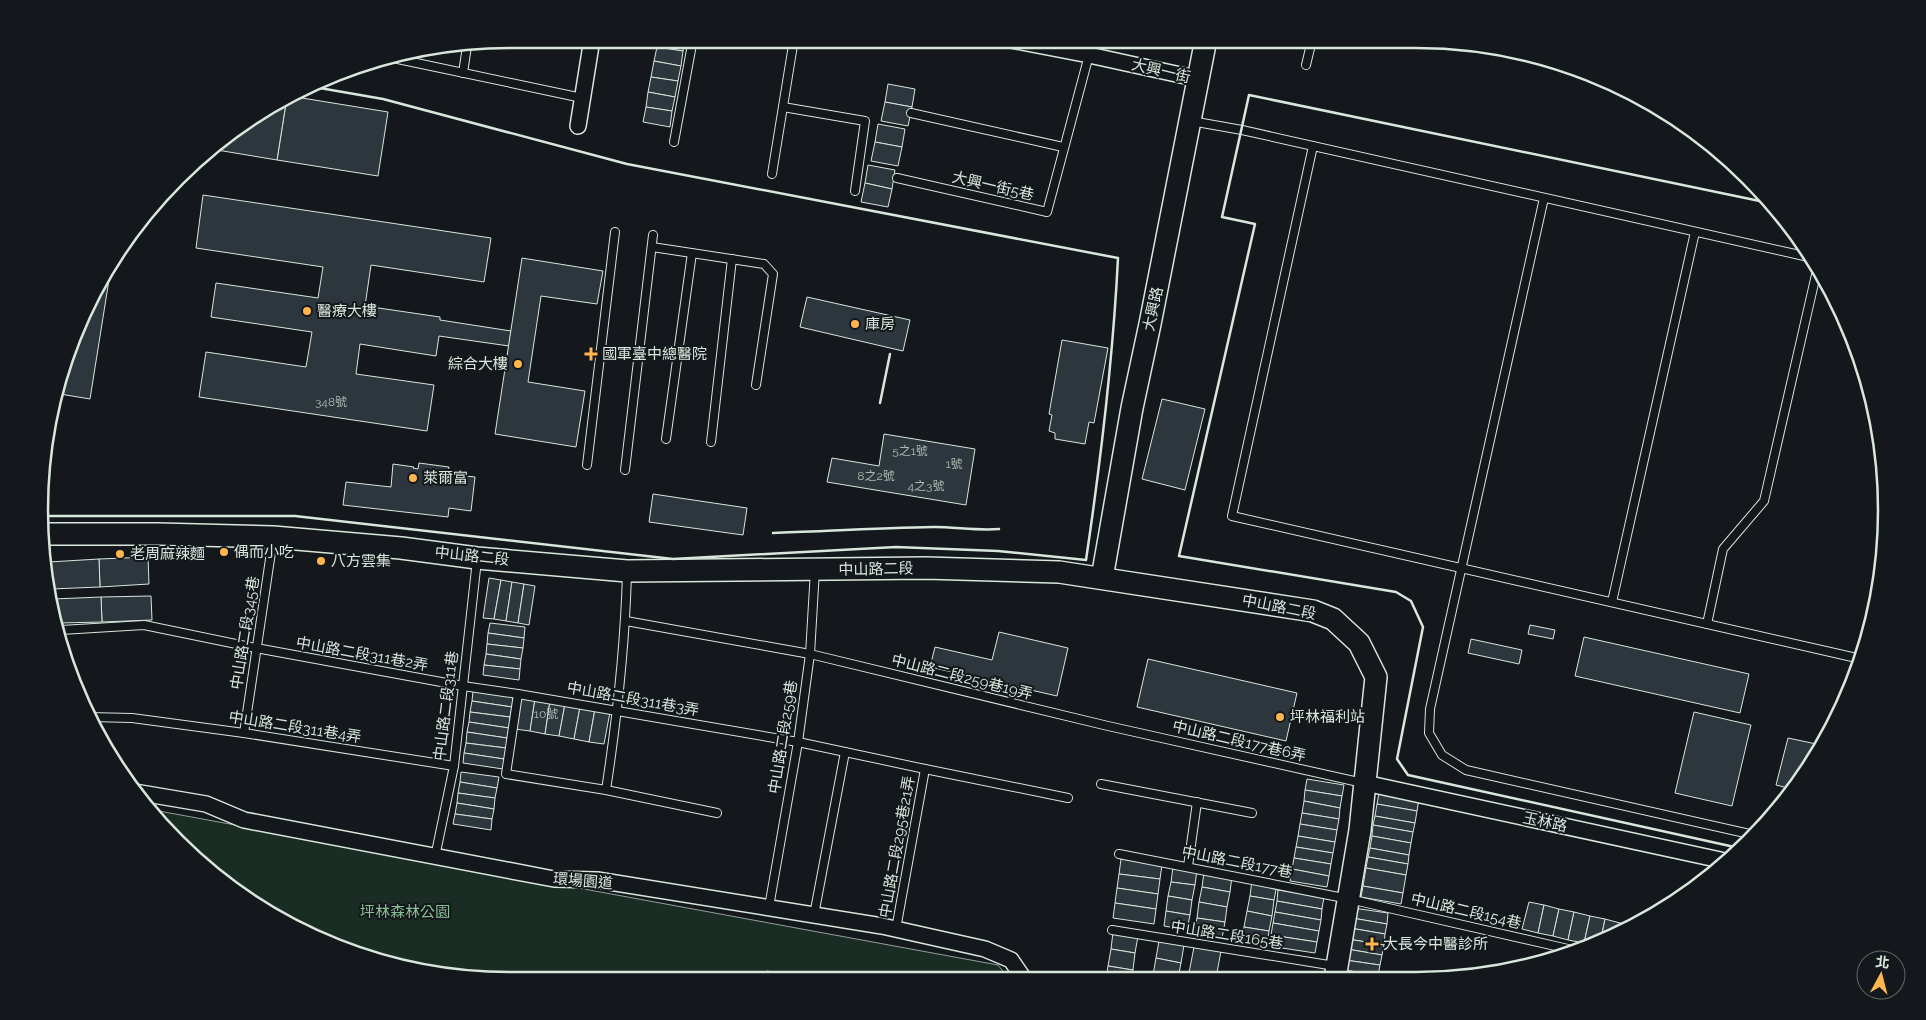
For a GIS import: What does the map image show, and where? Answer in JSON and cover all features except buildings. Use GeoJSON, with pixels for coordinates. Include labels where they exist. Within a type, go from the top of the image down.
{"type":"FeatureCollection","features":[{"type":"Feature","properties":{"kind":"main road","name":"大興路"},"geometry":{"type":"LineString","coordinates":[[1102,578],[1132,408],[1205,48]]}},
{"type":"Feature","properties":{"kind":"main road","name":"中山路二段"},"geometry":{"type":"LineString","coordinates":[[48,534],[273,537],[627,571],[926,568],[1059,572],[1313,611],[1333,619],[1359,643],[1376,677],[1350,899],[1336,972]]}},
{"type":"Feature","properties":{"kind":"street"},"geometry":{"type":"LineString","coordinates":[[578,126],[590,48]]}},
{"type":"Feature","properties":{"kind":"street","name":"大興一街"},"geometry":{"type":"LineString","coordinates":[[1053,48],[1199,79]]}},
{"type":"Feature","properties":{"kind":"street","name":"玉林路"},"geometry":{"type":"LineString","coordinates":[[1365,783],[1719,860]]}},
{"type":"Feature","properties":{"kind":"street","name":"環場園道"},"geometry":{"type":"LineString","coordinates":[[144,794],[206,804],[244,820],[554,879],[596,880],[896,929],[985,949],[1011,960],[1019,972]]}},
{"type":"Feature","properties":{"kind":"lane"},"geometry":{"type":"LineString","coordinates":[[674,142],[691,48]]}},
{"type":"Feature","properties":{"kind":"lane"},"geometry":{"type":"LineString","coordinates":[[772,174],[793,48]]}},
{"type":"Feature","properties":{"kind":"lane"},"geometry":{"type":"LineString","coordinates":[[1306,65],[1310,48]]}},
{"type":"Feature","properties":{"kind":"lane"},"geometry":{"type":"LineString","coordinates":[[463,73],[467,49]]}},
{"type":"Feature","properties":{"kind":"lane","name":"大興一街5巷"},"geometry":{"type":"LineString","coordinates":[[897,178],[1047,212],[1089,55]]}},
{"type":"Feature","properties":{"kind":"lane"},"geometry":{"type":"LineString","coordinates":[[403,60],[582,98]]}},
{"type":"Feature","properties":{"kind":"lane"},"geometry":{"type":"LineString","coordinates":[[783,108],[865,121],[855,191]]}},
{"type":"Feature","properties":{"kind":"lane"},"geometry":{"type":"LineString","coordinates":[[911,113],[1063,148]]}},
{"type":"Feature","properties":{"kind":"lane"},"geometry":{"type":"LineString","coordinates":[[1191,121],[1242,130],[1803,256]]}},
{"type":"Feature","properties":{"kind":"lane"},"geometry":{"type":"LineString","coordinates":[[1313,146],[1232,516],[1854,658]]}},
{"type":"Feature","properties":{"kind":"lane"},"geometry":{"type":"LineString","coordinates":[[1544,198],[1430,709],[1429,733],[1442,755],[1466,770],[1747,833]]}},
{"type":"Feature","properties":{"kind":"lane"},"geometry":{"type":"LineString","coordinates":[[587,464],[616,232]]}},
{"type":"Feature","properties":{"kind":"lane"},"geometry":{"type":"LineString","coordinates":[[1612,602],[1695,232]]}},
{"type":"Feature","properties":{"kind":"lane"},"geometry":{"type":"LineString","coordinates":[[625,470],[653,235]]}},
{"type":"Feature","properties":{"kind":"lane"},"geometry":{"type":"LineString","coordinates":[[652,247],[764,264],[773,274],[756,385]]}},
{"type":"Feature","properties":{"kind":"lane"},"geometry":{"type":"LineString","coordinates":[[666,438],[692,253]]}},
{"type":"Feature","properties":{"kind":"lane"},"geometry":{"type":"LineString","coordinates":[[711,442],[732,260]]}},
{"type":"Feature","properties":{"kind":"lane"},"geometry":{"type":"LineString","coordinates":[[1707,624],[1724,549],[1764,501],[1816,277]]}},
{"type":"Feature","properties":{"kind":"lane","name":"中山路二段345巷"},"geometry":{"type":"LineString","coordinates":[[244,733],[273,537]]}},
{"type":"Feature","properties":{"kind":"lane","name":"中山路二段311巷"},"geometry":{"type":"LineString","coordinates":[[435,857],[454,766],[477,558]]}},
{"type":"Feature","properties":{"kind":"lane","name":"中山路二段259巷"},"geometry":{"type":"LineString","coordinates":[[769,907],[798,742],[810,654],[815,570]]}},
{"type":"Feature","properties":{"kind":"lane"},"geometry":{"type":"LineString","coordinates":[[606,790],[618,710],[626,620],[627,571]]}},
{"type":"Feature","properties":{"kind":"lane","name":"中山路二段259巷19弄"},"geometry":{"type":"LineString","coordinates":[[626,620],[810,654],[1108,726]]}},
{"type":"Feature","properties":{"kind":"lane","name":"中山路二段311巷2弄"},"geometry":{"type":"LineString","coordinates":[[63,630],[144,625],[256,648],[463,686]]}},
{"type":"Feature","properties":{"kind":"lane","name":"中山路二段311巷3弄"},"geometry":{"type":"LineString","coordinates":[[463,686],[618,710],[798,742]]}},
{"type":"Feature","properties":{"kind":"lane"},"geometry":{"type":"LineString","coordinates":[[518,694],[506,774],[606,790],[717,813]]}},
{"type":"Feature","properties":{"kind":"lane","name":"中山路二段311巷4弄"},"geometry":{"type":"LineString","coordinates":[[96,717],[132,718],[244,733],[454,766]]}},
{"type":"Feature","properties":{"kind":"lane","name":"中山路二段177巷6弄"},"geometry":{"type":"LineString","coordinates":[[1108,726],[1365,783]]}},
{"type":"Feature","properties":{"kind":"lane","name":"中山路二段295巷21弄"},"geometry":{"type":"LineString","coordinates":[[798,742],[1068,798]]}},
{"type":"Feature","properties":{"kind":"lane"},"geometry":{"type":"LineString","coordinates":[[814,915],[845,752]]}},
{"type":"Feature","properties":{"kind":"lane","name":"中山路二段295巷21弄"},"geometry":{"type":"LineString","coordinates":[[896,929],[925,769]]}},
{"type":"Feature","properties":{"kind":"lane"},"geometry":{"type":"LineString","coordinates":[[1101,784],[1252,813]]}},
{"type":"Feature","properties":{"kind":"lane"},"geometry":{"type":"LineString","coordinates":[[1188,866],[1197,802]]}},
{"type":"Feature","properties":{"kind":"lane","name":"中山路二段177巷"},"geometry":{"type":"LineString","coordinates":[[1119,854],[1350,899]]}},
{"type":"Feature","properties":{"kind":"lane","name":"中山路二段154巷"},"geometry":{"type":"LineString","coordinates":[[1350,899],[1565,948]]}},
{"type":"Feature","properties":{"kind":"lane","name":"中山路二段165巷"},"geometry":{"type":"LineString","coordinates":[[1112,930],[1336,972]]}},
{"type":"Feature","properties":{"kind":"green space","name":"坪林森林公園"},"geometry":{"type":"Polygon","coordinates":[[[159,811],[998,965],[1004,972],[480,972],[420,964],[361,948],[305,925],[279,911],[253,895],[205,858],[159,811]]]}},
{"type":"Feature","properties":{"kind":"wall"},"geometry":{"type":"LineString","coordinates":[[48,516],[295,516],[673,559],[896,547],[998,551],[1086,560],[1106,409],[1118,258],[627,164],[383,99],[321,88]]}},
{"type":"Feature","properties":{"kind":"wall"},"geometry":{"type":"LineString","coordinates":[[1733,847],[1408,775],[1397,759],[1423,627],[1411,601],[1396,592],[1179,556],[1255,224],[1222,217],[1249,95],[1760,201]]}},
{"type":"Feature","properties":{"kind":"wall"},"geometry":{"type":"LineString","coordinates":[[880,403],[890,354]]}},
{"type":"Feature","properties":{"kind":"wall"},"geometry":{"type":"LineString","coordinates":[[773,533],[934,527],[999,529]]}},
{"type":"Feature","properties":{"kind":"place","name":"醫療大樓"},"geometry":{"type":"Point","coordinates":[307,311]}},
{"type":"Feature","properties":{"kind":"place","name":"庫房"},"geometry":{"type":"Point","coordinates":[855,324]}},
{"type":"Feature","properties":{"kind":"place","name":"國軍臺中總醫院"},"geometry":{"type":"Point","coordinates":[591,354]}},
{"type":"Feature","properties":{"kind":"place","name":"綜合大樓"},"geometry":{"type":"Point","coordinates":[518,364]}},
{"type":"Feature","properties":{"kind":"place","name":"萊爾富"},"geometry":{"type":"Point","coordinates":[413,478]}},
{"type":"Feature","properties":{"kind":"place","name":"偶而小吃"},"geometry":{"type":"Point","coordinates":[224,552]}},
{"type":"Feature","properties":{"kind":"place","name":"老周麻辣麵"},"geometry":{"type":"Point","coordinates":[120,554]}},
{"type":"Feature","properties":{"kind":"place","name":"八方雲集"},"geometry":{"type":"Point","coordinates":[321,561]}},
{"type":"Feature","properties":{"kind":"place","name":"坪林福利站"},"geometry":{"type":"Point","coordinates":[1280,717]}},
{"type":"Feature","properties":{"kind":"place","name":"大長今中醫診所"},"geometry":{"type":"Point","coordinates":[1372,944]}}]}
